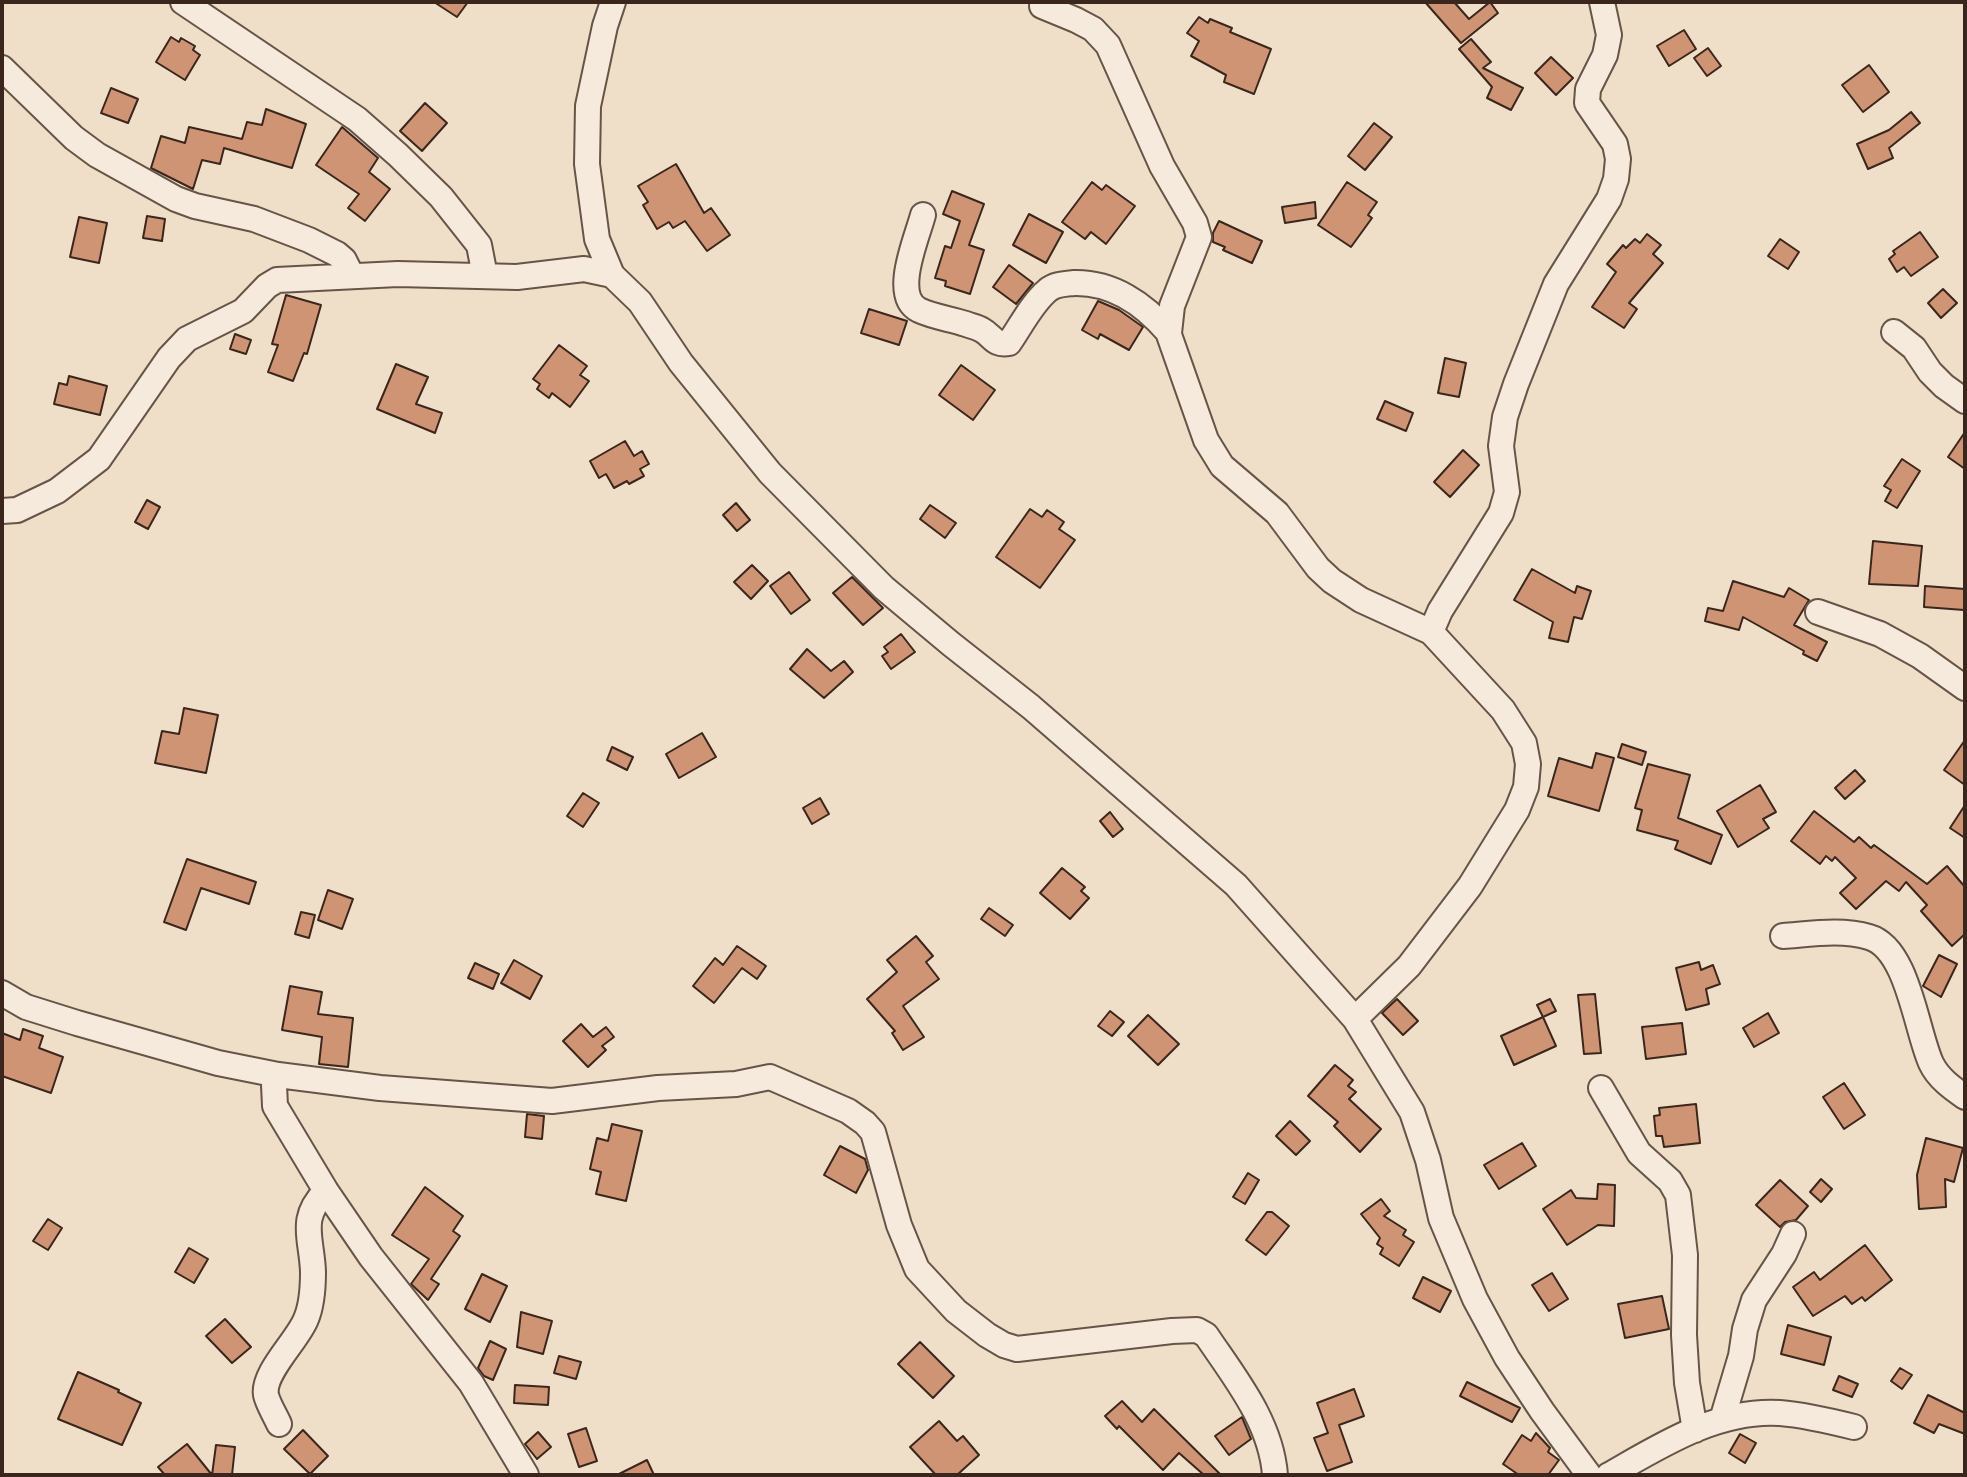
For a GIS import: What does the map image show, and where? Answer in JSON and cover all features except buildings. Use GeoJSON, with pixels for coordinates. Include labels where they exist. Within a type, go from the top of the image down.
{"type":"FeatureCollection","features":[{"type":"Feature","properties":{"kind":"street"},"geometry":{"type":"LineString","coordinates":[[183,2],[358,119],[398,155],[441,197],[479,245],[485,276]]}},
{"type":"Feature","properties":{"kind":"street"},"geometry":{"type":"LineString","coordinates":[[613,2],[605,26],[588,106],[587,152],[597,239],[612,275],[640,302],[681,363],[770,473],[884,588],[1031,707],[1236,884],[1356,1019],[1412,1112],[1428,1160],[1441,1218],[1475,1299],[1514,1369],[1589,1475]]}},
{"type":"Feature","properties":{"kind":"street"},"geometry":{"type":"LineString","coordinates":[[1431,632],[1440,611],[1500,513],[1507,492],[1500,446],[1505,417],[1516,384],[1556,284],[1609,199],[1616,179],[1618,159],[1615,144],[1587,103],[1588,89],[1605,55],[1609,35],[1602,2]]}},
{"type":"Feature","properties":{"kind":"street"},"geometry":{"type":"LineString","coordinates":[[1042,6],[1093,29],[1108,46],[1162,166],[1195,223],[1199,237],[1174,298],[1169,333]]}},
{"type":"Feature","properties":{"kind":"street"},"geometry":{"type":"LineString","coordinates":[[2,68],[74,138],[97,155],[176,199],[254,219],[309,240],[337,254],[344,260],[352,276]]}},
{"type":"Feature","properties":{"kind":"street"},"geometry":{"type":"LineString","coordinates":[[923,215],[906,276],[907,299],[916,309],[982,330],[995,342],[1009,343],[1050,288],[1062,284],[1085,283],[1104,285],[1116,290],[1156,318],[1169,333],[1206,440],[1222,466],[1277,513],[1318,568],[1332,581],[1362,600],[1431,632],[1503,710],[1524,743],[1528,764],[1526,787],[1517,810],[1470,886],[1409,966],[1356,1019]]}},
{"type":"Feature","properties":{"kind":"street"},"geometry":{"type":"LineString","coordinates":[[2,511],[17,510],[57,491],[99,459],[169,358],[187,339],[243,311],[267,286],[277,280],[398,274],[517,277],[584,269],[612,275]]}},
{"type":"Feature","properties":{"kind":"street"},"geometry":{"type":"LineString","coordinates":[[1894,332],[1914,348],[1930,372],[1944,386],[1965,401]]}},
{"type":"Feature","properties":{"kind":"street"},"geometry":{"type":"LineString","coordinates":[[1818,612],[1880,634],[1920,656],[1965,688]]}},
{"type":"Feature","properties":{"kind":"street"},"geometry":{"type":"LineString","coordinates":[[1783,936],[1842,932],[1869,937],[1883,943],[1893,954],[1931,1063],[1939,1077],[1965,1097]]}},
{"type":"Feature","properties":{"kind":"street"},"geometry":{"type":"LineString","coordinates":[[2,993],[51,1015],[144,1044],[218,1063],[278,1075],[380,1088],[552,1101],[659,1088],[736,1084],[770,1077],[859,1117],[873,1132],[908,1252],[930,1286],[956,1311],[987,1335],[1017,1349],[1197,1330],[1206,1335],[1252,1404],[1267,1440],[1275,1475]]}},
{"type":"Feature","properties":{"kind":"street"},"geometry":{"type":"LineString","coordinates":[[218,1063],[245,1078],[275,1106],[326,1191],[371,1257],[471,1383],[526,1475]]}},
{"type":"Feature","properties":{"kind":"street"},"geometry":{"type":"LineString","coordinates":[[275,1106],[274,1085],[278,1075]]}},
{"type":"Feature","properties":{"kind":"street"},"geometry":{"type":"LineString","coordinates":[[1601,1088],[1639,1153],[1670,1181],[1678,1195],[1685,1255],[1684,1335],[1687,1383],[1695,1430]]}},
{"type":"Feature","properties":{"kind":"street"},"geometry":{"type":"LineString","coordinates":[[279,1424],[266,1394],[267,1381],[306,1320],[312,1298],[313,1270],[309,1214],[326,1191]]}},
{"type":"Feature","properties":{"kind":"street"},"geometry":{"type":"LineString","coordinates":[[1722,1420],[1754,1300],[1784,1255],[1793,1234]]}},
{"type":"Feature","properties":{"kind":"street"},"geometry":{"type":"LineString","coordinates":[[1609,1475],[1675,1438],[1722,1420],[1778,1413],[1854,1427]]}}]}
